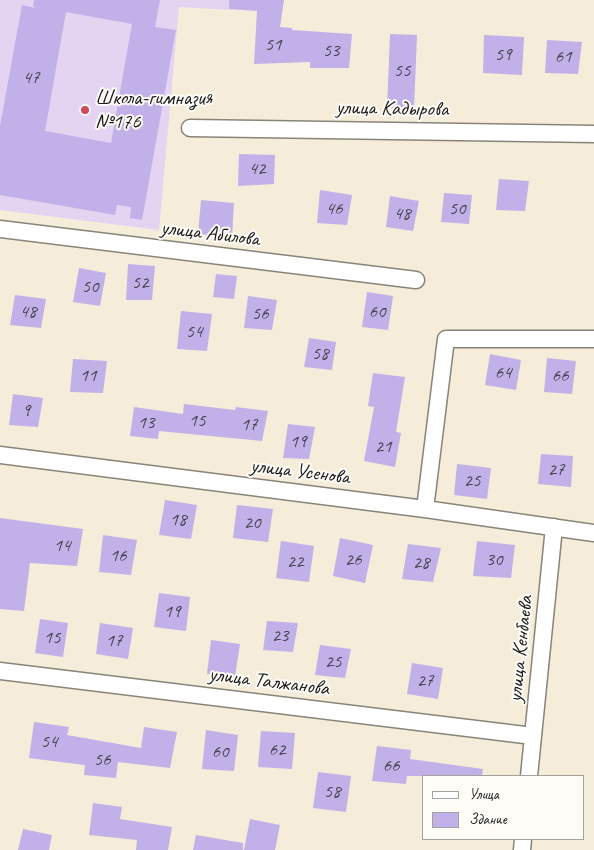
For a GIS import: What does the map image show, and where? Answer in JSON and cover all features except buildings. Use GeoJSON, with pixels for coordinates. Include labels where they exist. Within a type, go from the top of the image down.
{"type":"FeatureCollection","features":[{"type":"Feature","properties":{"kind":"street","name":"улица Кадырова"},"geometry":{"type":"LineString","coordinates":[[190,128],[594,134]]}},
{"type":"Feature","properties":{"kind":"street","name":"улица Абилова"},"geometry":{"type":"LineString","coordinates":[[0,229],[416,280]]}},
{"type":"Feature","properties":{"kind":"street"},"geometry":{"type":"LineString","coordinates":[[425,509],[446,339],[594,339]]}},
{"type":"Feature","properties":{"kind":"street","name":"улица Усенова"},"geometry":{"type":"LineString","coordinates":[[0,455],[425,509],[594,533]]}},
{"type":"Feature","properties":{"kind":"street","name":"улица Кенбаева"},"geometry":{"type":"LineString","coordinates":[[529,775],[554,527]]}},
{"type":"Feature","properties":{"kind":"street","name":"улица Талжанова"},"geometry":{"type":"LineString","coordinates":[[0,671],[533,736]]}},
{"type":"Feature","properties":{"kind":"shaded area","name":"Школа-гимназия №176"},"geometry":{"type":"Polygon","coordinates":[[[0,0],[231,0],[231,10],[179,7],[159,230],[0,210],[0,0]]]}},
{"type":"Feature","properties":{"kind":"place","name":"Школа-гимназия №176"},"geometry":{"type":"Point","coordinates":[85,110]}}]}
